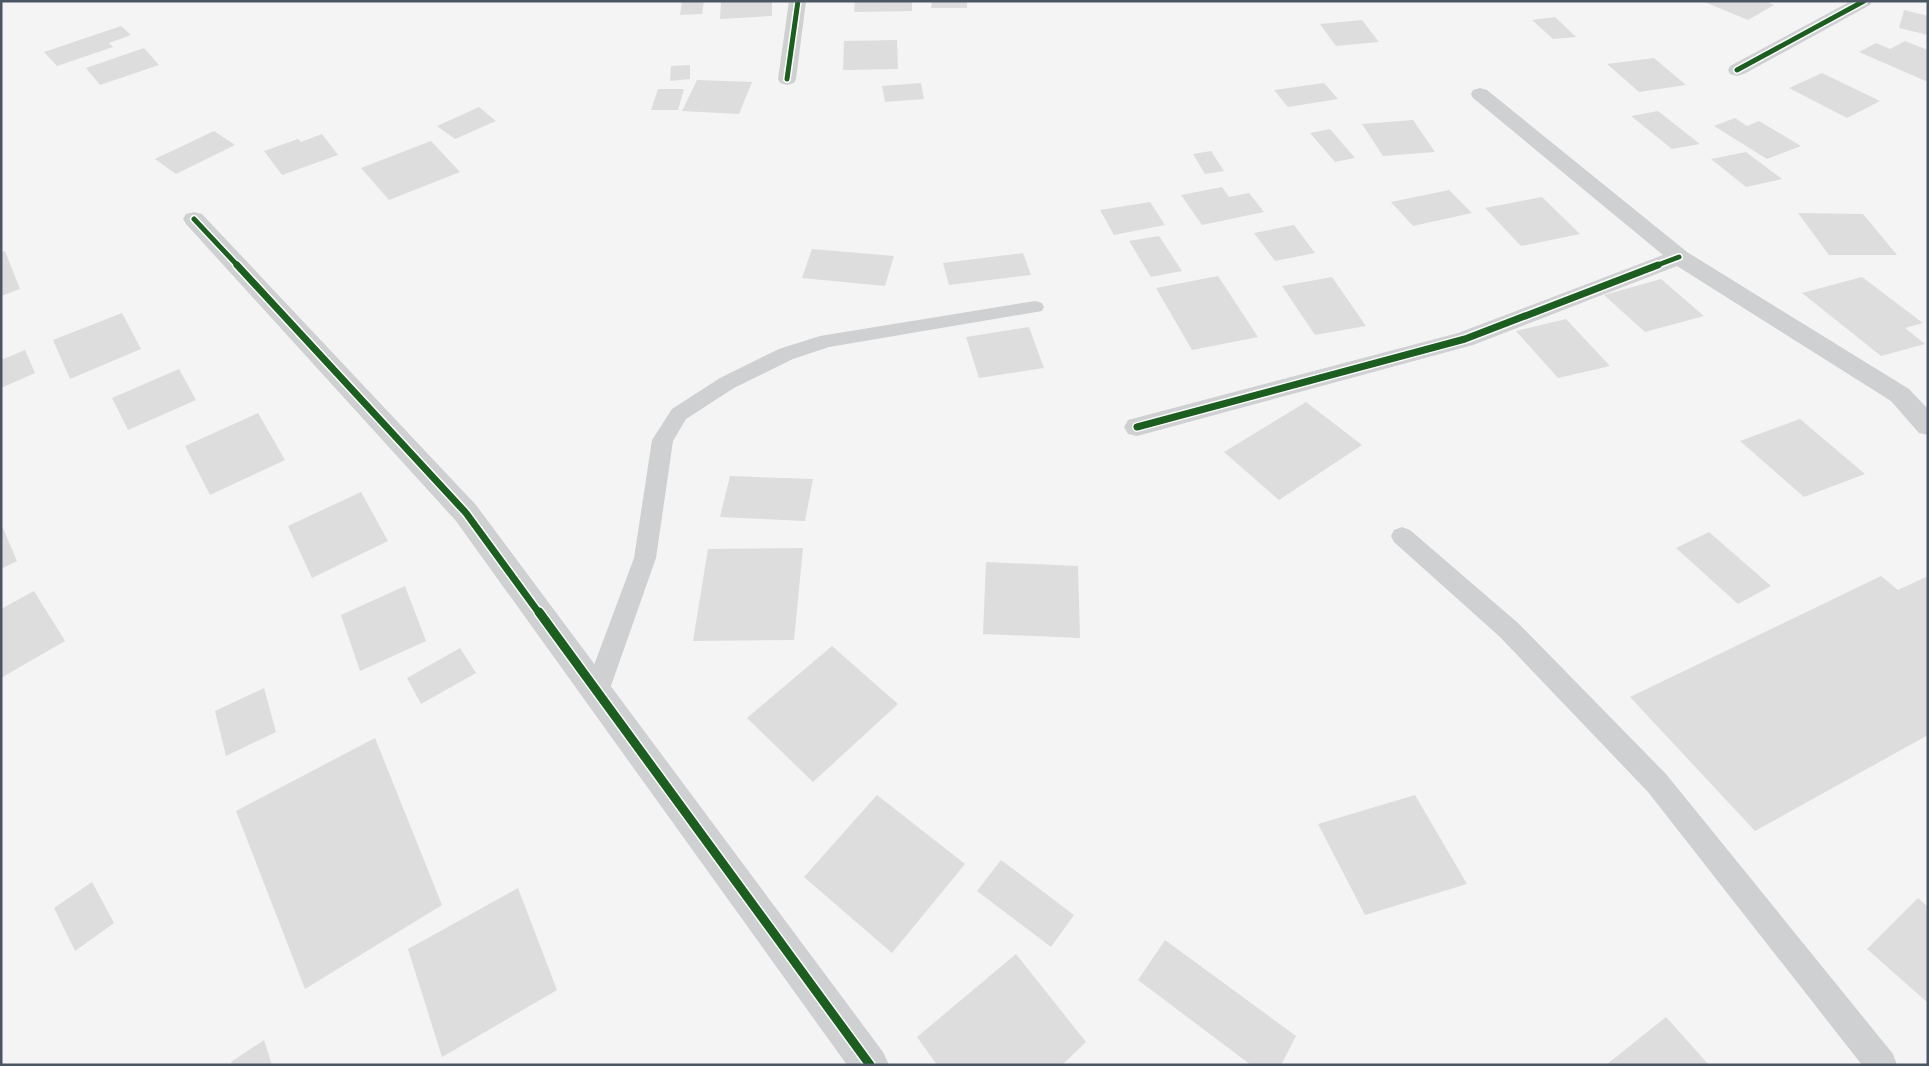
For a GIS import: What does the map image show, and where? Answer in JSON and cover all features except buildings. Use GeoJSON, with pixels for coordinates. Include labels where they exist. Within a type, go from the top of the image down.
{"type":"FeatureCollection","features":[{"type":"Feature","properties":{"kind":"street"},"geometry":{"type":"LineString","coordinates":[[787,79],[798,1]]}},
{"type":"Feature","properties":{"kind":"street"},"geometry":{"type":"LineString","coordinates":[[1737,70],[1864,1]]}},
{"type":"Feature","properties":{"kind":"street"},"geometry":{"type":"LineString","coordinates":[[1480,94],[1678,258],[1900,394],[1928,426]]}},
{"type":"Feature","properties":{"kind":"street"},"geometry":{"type":"LineString","coordinates":[[194,219],[466,513],[870,1065]]}},
{"type":"Feature","properties":{"kind":"street"},"geometry":{"type":"LineString","coordinates":[[1137,426],[1465,339],[1678,258]]}},
{"type":"Feature","properties":{"kind":"lane"},"geometry":{"type":"LineString","coordinates":[[597,692],[645,558],[663,440],[679,414],[727,383],[786,354],[828,341],[1035,306]]}},
{"type":"Feature","properties":{"kind":"lane"},"geometry":{"type":"LineString","coordinates":[[1402,536],[1509,630],[1657,783],[1882,1065]]}},
{"type":"Feature","properties":{"kind":"cycle path"},"geometry":{"type":"LineString","coordinates":[[787,79],[798,1]]}},
{"type":"Feature","properties":{"kind":"cycle path"},"geometry":{"type":"LineString","coordinates":[[1737,70],[1864,1]]}},
{"type":"Feature","properties":{"kind":"cycle path"},"geometry":{"type":"LineString","coordinates":[[194,219],[466,513],[870,1065]]}},
{"type":"Feature","properties":{"kind":"cycle path"},"geometry":{"type":"LineString","coordinates":[[1137,427],[1465,339],[1679,257]]}}]}
